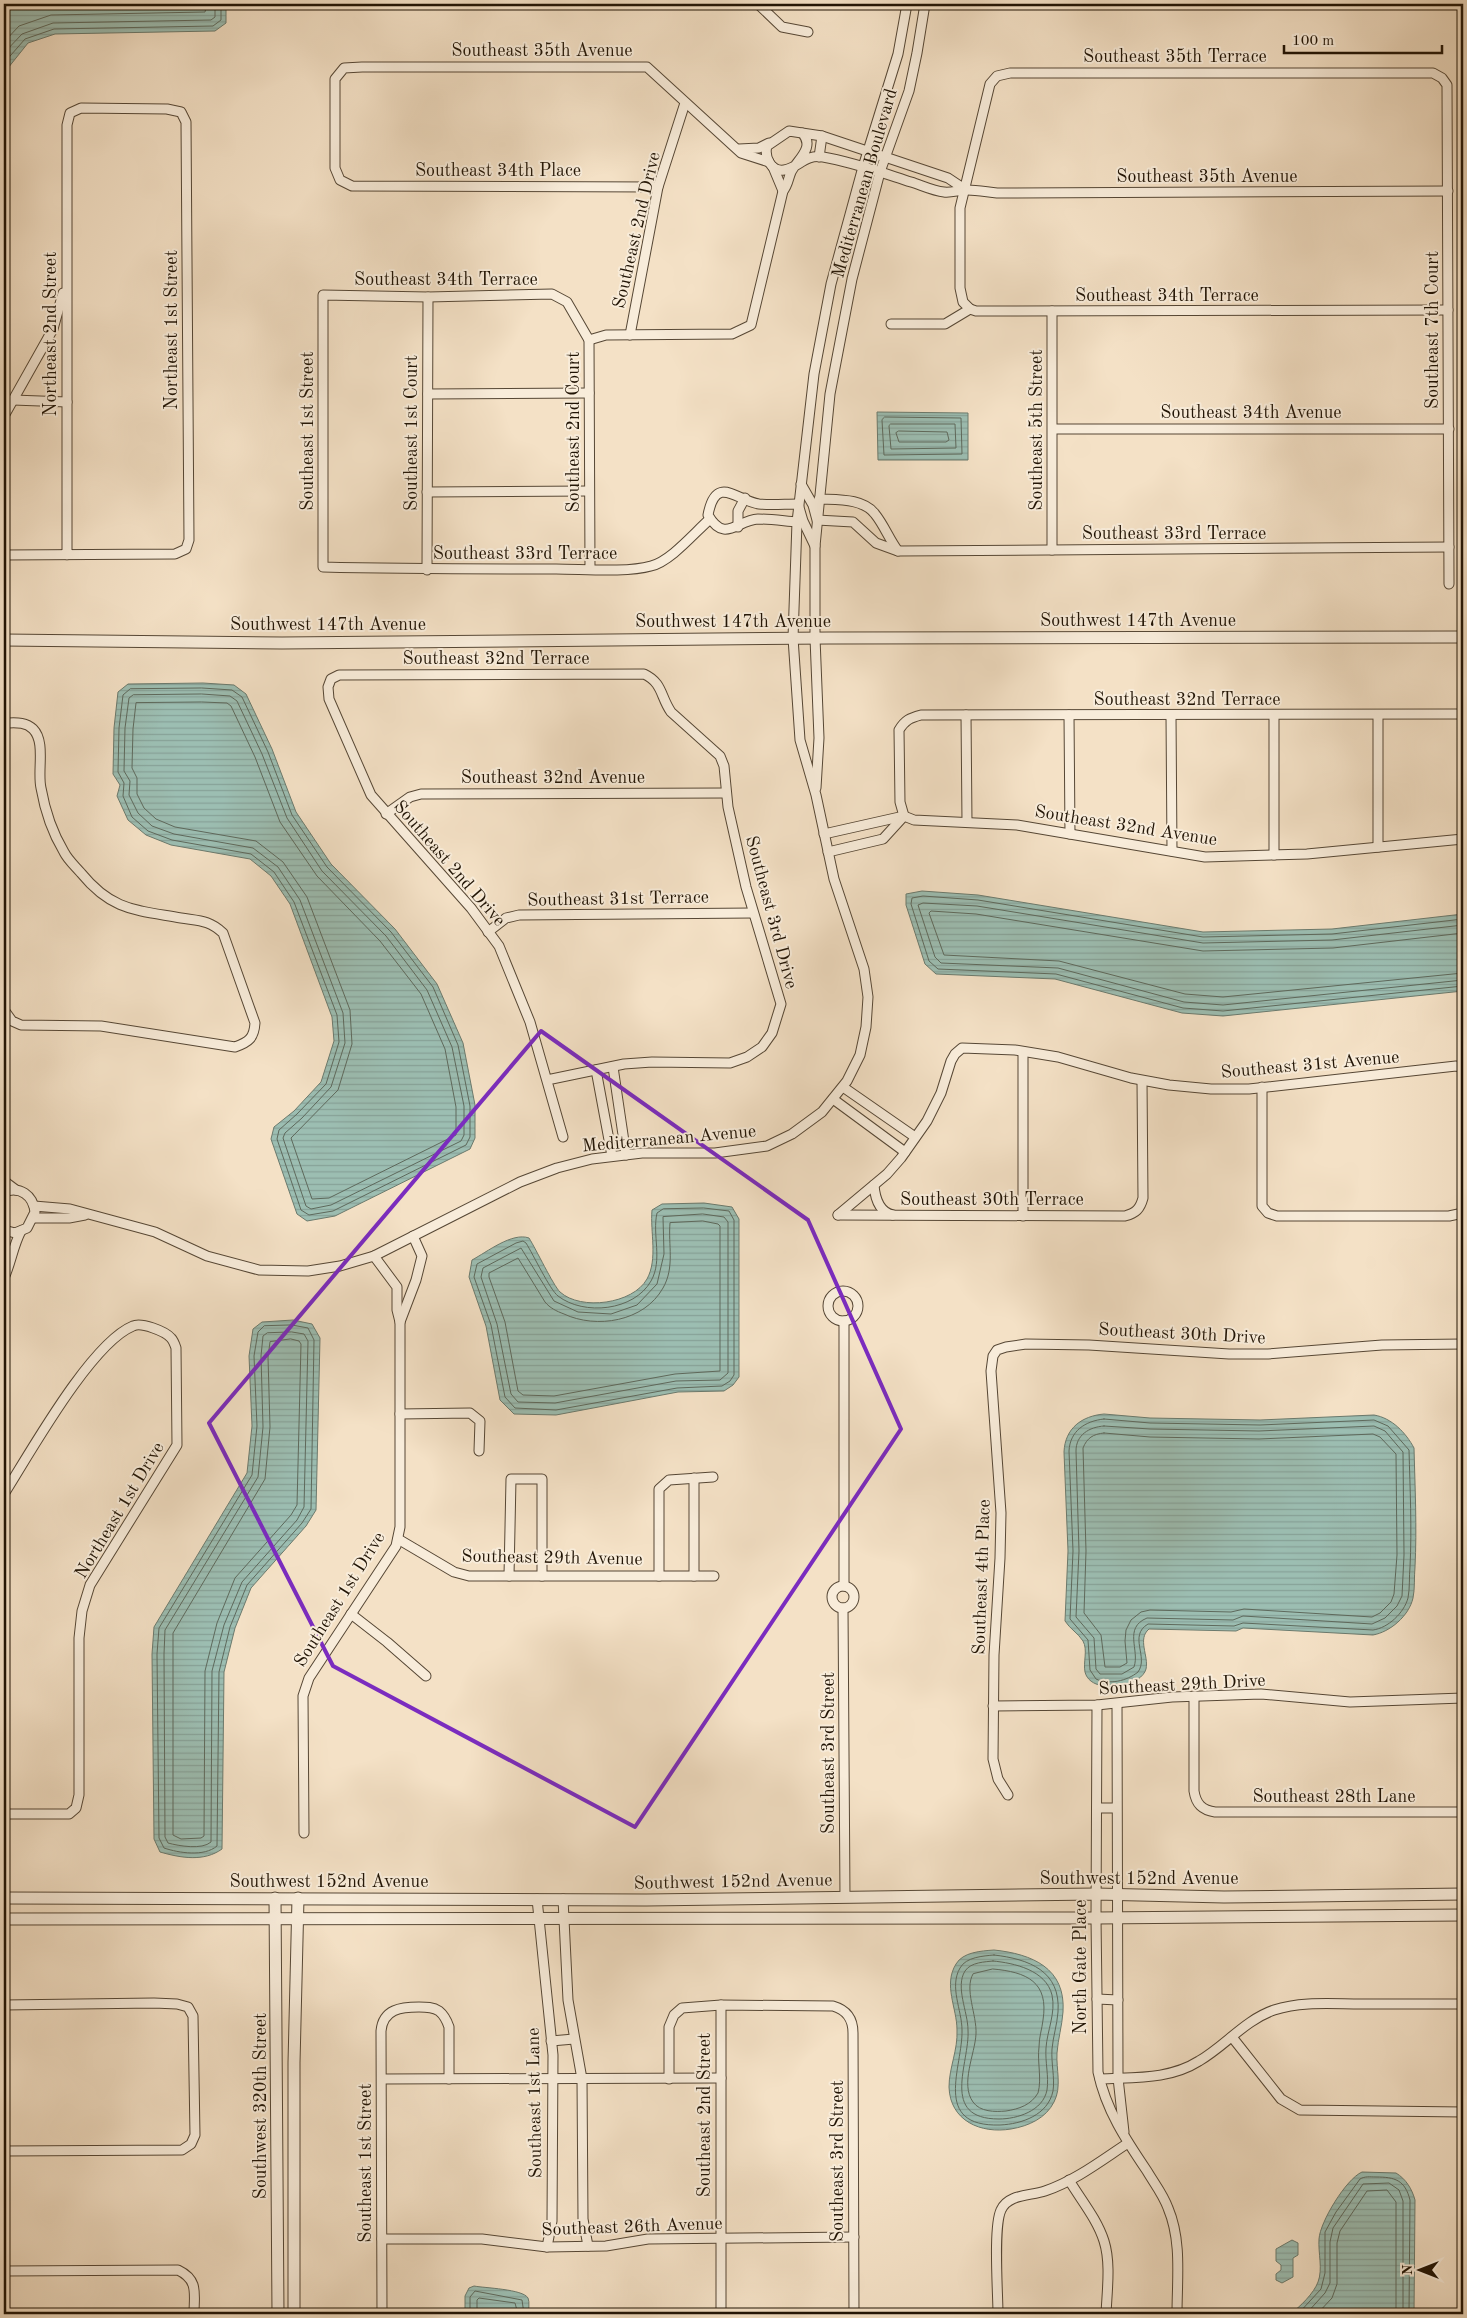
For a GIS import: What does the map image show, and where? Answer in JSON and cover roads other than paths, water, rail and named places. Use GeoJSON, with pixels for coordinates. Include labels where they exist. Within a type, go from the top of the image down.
{"type":"FeatureCollection","features":[{"type":"Feature","properties":{"kind":"street"},"geometry":{"type":"LineString","coordinates":[[758,4],[782,27],[808,32]]}},
{"type":"Feature","properties":{"kind":"street","name":"Mediterranean Boulevard"},"geometry":{"type":"LineString","coordinates":[[794,638],[798,504],[814,374],[831,284],[863,167],[898,54],[906,4]]}},
{"type":"Feature","properties":{"kind":"street","name":"Mediterranean Boulevard"},"geometry":{"type":"LineString","coordinates":[[815,638],[817,520],[830,394],[852,279],[880,172],[909,91],[925,4]]}},
{"type":"Feature","properties":{"kind":"street","name":"Southeast 35th Avenue"},"geometry":{"type":"LineString","coordinates":[[340,180],[334,168],[335,79],[344,68],[362,66],[647,66],[685,103],[745,155],[771,164]]}},
{"type":"Feature","properties":{"kind":"street","name":"Southeast 35th Terrace"},"geometry":{"type":"LineString","coordinates":[[966,190],[990,84],[997,76],[1010,72],[1433,72],[1442,78]]}},
{"type":"Feature","properties":{"kind":"street","name":"Southeast 7th Court"},"geometry":{"type":"LineString","coordinates":[[1442,78],[1447,85],[1449,584]]}},
{"type":"Feature","properties":{"kind":"street","name":"Southeast 2nd Drive"},"geometry":{"type":"LineString","coordinates":[[630,335],[658,187],[685,103]]}},
{"type":"Feature","properties":{"kind":"street","name":"Northeast 1st Street"},"geometry":{"type":"LineString","coordinates":[[67,555],[175,554],[186,549],[189,540],[186,122],[182,112],[167,109],[81,108],[70,113]]}},
{"type":"Feature","properties":{"kind":"street","name":"Northeast 2nd Street"},"geometry":{"type":"LineString","coordinates":[[67,555],[67,125],[70,113]]}},
{"type":"Feature","properties":{"kind":"street"},"geometry":{"type":"LineString","coordinates":[[589,340],[606,335],[732,334],[752,325],[783,191],[803,156],[807,146],[806,136],[802,132],[789,131],[759,148],[739,149]]}},
{"type":"Feature","properties":{"kind":"street","name":"Southeast 35th Avenue"},"geometry":{"type":"LineString","coordinates":[[802,132],[869,150],[886,158],[948,178],[966,190]]}},
{"type":"Feature","properties":{"kind":"street"},"geometry":{"type":"LineString","coordinates":[[819,157],[822,136]]}},
{"type":"Feature","properties":{"kind":"street"},"geometry":{"type":"LineString","coordinates":[[769,143],[766,151],[783,191]]}},
{"type":"Feature","properties":{"kind":"street","name":"Southeast 35th Avenue"},"geometry":{"type":"LineString","coordinates":[[798,162],[805,158],[819,157],[863,167],[944,192],[966,190],[997,193],[1448,191]]}},
{"type":"Feature","properties":{"kind":"street"},"geometry":{"type":"LineString","coordinates":[[771,164],[786,170],[798,162]]}},
{"type":"Feature","properties":{"kind":"street","name":"Southeast 34th Place"},"geometry":{"type":"LineString","coordinates":[[340,180],[352,186],[658,187]]}},
{"type":"Feature","properties":{"kind":"street"},"geometry":{"type":"LineString","coordinates":[[891,324],[945,324],[970,309],[963,302],[960,288],[960,208],[966,190]]}},
{"type":"Feature","properties":{"kind":"street"},"geometry":{"type":"LineString","coordinates":[[4,416],[53,329],[66,280]]}},
{"type":"Feature","properties":{"kind":"street","name":"Southeast 34th Terrace"},"geometry":{"type":"LineString","coordinates":[[323,295],[428,297],[552,294],[567,302]]}},
{"type":"Feature","properties":{"kind":"street","name":"Southeast 1st Street"},"geometry":{"type":"LineString","coordinates":[[323,295],[323,567]]}},
{"type":"Feature","properties":{"kind":"street","name":"Southeast 1st Court"},"geometry":{"type":"LineString","coordinates":[[427,570],[428,297]]}},
{"type":"Feature","properties":{"kind":"street","name":"Southeast 2nd Court"},"geometry":{"type":"LineString","coordinates":[[567,302],[589,340],[590,569]]}},
{"type":"Feature","properties":{"kind":"street","name":"Southeast 34th Terrace"},"geometry":{"type":"LineString","coordinates":[[970,309],[976,311],[1448,310]]}},
{"type":"Feature","properties":{"kind":"street","name":"Southeast 5th Street"},"geometry":{"type":"LineString","coordinates":[[1052,311],[1052,550]]}},
{"type":"Feature","properties":{"kind":"street"},"geometry":{"type":"LineString","coordinates":[[428,394],[589,392]]}},
{"type":"Feature","properties":{"kind":"street"},"geometry":{"type":"LineString","coordinates":[[13,400],[67,402]]}},
{"type":"Feature","properties":{"kind":"street","name":"Southeast 34th Avenue"},"geometry":{"type":"LineString","coordinates":[[1052,429],[1448,429]]}},
{"type":"Feature","properties":{"kind":"street","name":"Mediterranean Boulevard"},"geometry":{"type":"LineString","coordinates":[[801,484],[813,505],[817,520]]}},
{"type":"Feature","properties":{"kind":"street"},"geometry":{"type":"LineString","coordinates":[[427,492],[589,491]]}},
{"type":"Feature","properties":{"kind":"street"},"geometry":{"type":"LineString","coordinates":[[797,522],[758,519],[749,521],[738,528],[720,528],[708,515],[713,499],[720,493],[731,492],[756,504],[798,504]]}},
{"type":"Feature","properties":{"kind":"street"},"geometry":{"type":"LineString","coordinates":[[738,528],[738,512],[745,498]]}},
{"type":"Feature","properties":{"kind":"street"},"geometry":{"type":"LineString","coordinates":[[819,499],[856,502],[867,507],[874,512],[898,551]]}},
{"type":"Feature","properties":{"kind":"street","name":"Mediterranean Boulevard"},"geometry":{"type":"LineString","coordinates":[[798,504],[802,522],[816,546]]}},
{"type":"Feature","properties":{"kind":"street","name":"Southeast 33rd Terrace"},"geometry":{"type":"LineString","coordinates":[[323,567],[427,570],[638,569],[652,566],[664,560],[710,519]]}},
{"type":"Feature","properties":{"kind":"street","name":"Southeast 33rd Terrace"},"geometry":{"type":"LineString","coordinates":[[817,520],[853,522],[876,543],[898,551],[1449,547]]}},
{"type":"Feature","properties":{"kind":"street"},"geometry":{"type":"LineString","coordinates":[[4,555],[67,555]]}},
{"type":"Feature","properties":{"kind":"street","name":"Southwest 147th Avenue"},"geometry":{"type":"LineString","coordinates":[[4,640],[282,643],[794,638],[1463,637]]}},
{"type":"Feature","properties":{"kind":"street","name":"Mediterranean Avenue"},"geometry":{"type":"LineString","coordinates":[[34,1206],[70,1210],[156,1232],[207,1256],[259,1270],[308,1271],[340,1266],[374,1256],[520,1182],[557,1168],[592,1158],[681,1152],[715,1153],[767,1146],[792,1134],[822,1112],[843,1087],[860,1055],[866,1027],[868,997],[864,969],[834,879],[816,795],[800,740],[794,638]]}},
{"type":"Feature","properties":{"kind":"street","name":"Mediterranean Avenue"},"geometry":{"type":"LineString","coordinates":[[815,638],[820,738],[816,795]]}},
{"type":"Feature","properties":{"kind":"street","name":"Southeast 32nd Terrace"},"geometry":{"type":"LineString","coordinates":[[339,675],[644,674],[653,678]]}},
{"type":"Feature","properties":{"kind":"street","name":"Southeast 2nd Drive"},"geometry":{"type":"LineString","coordinates":[[339,675],[331,679],[328,687],[329,700],[371,795],[471,908],[499,946],[530,1022],[563,1138]]}},
{"type":"Feature","properties":{"kind":"street","name":"Southeast 3rd Drive"},"geometry":{"type":"LineString","coordinates":[[547,1080],[612,1067],[652,1062],[730,1063],[747,1057],[762,1047],[772,1033],[781,1004],[753,913],[726,793],[724,766],[720,756],[671,712],[665,703],[659,684],[653,678]]}},
{"type":"Feature","properties":{"kind":"street"},"geometry":{"type":"LineString","coordinates":[[1378,714],[1378,847]]}},
{"type":"Feature","properties":{"kind":"street","name":"Southeast 32nd Terrace"},"geometry":{"type":"LineString","coordinates":[[904,816],[900,802],[899,730],[904,722],[921,716],[1463,714]]}},
{"type":"Feature","properties":{"kind":"street"},"geometry":{"type":"LineString","coordinates":[[1069,715],[1070,834]]}},
{"type":"Feature","properties":{"kind":"street"},"geometry":{"type":"LineString","coordinates":[[1171,715],[1172,851]]}},
{"type":"Feature","properties":{"kind":"street"},"geometry":{"type":"LineString","coordinates":[[1274,715],[1274,855]]}},
{"type":"Feature","properties":{"kind":"street"},"geometry":{"type":"LineString","coordinates":[[966,716],[967,822]]}},
{"type":"Feature","properties":{"kind":"street"},"geometry":{"type":"LineString","coordinates":[[4,723],[23,723],[32,728],[37,735],[40,785],[47,817],[64,853],[89,884],[110,901],[127,908],[212,924],[223,933],[255,1023],[254,1035],[247,1043],[235,1048],[101,1026],[21,1024],[12,1021],[4,1010]]}},
{"type":"Feature","properties":{"kind":"street","name":"Southeast 32nd Avenue"},"geometry":{"type":"LineString","coordinates":[[386,814],[410,797],[421,794],[726,793]]}},
{"type":"Feature","properties":{"kind":"street"},"geometry":{"type":"LineString","coordinates":[[828,852],[883,839],[904,816]]}},
{"type":"Feature","properties":{"kind":"street","name":"Southeast 32nd Avenue"},"geometry":{"type":"LineString","coordinates":[[824,834],[904,816],[914,820],[1017,825],[1205,857],[1307,854],[1463,838]]}},
{"type":"Feature","properties":{"kind":"street","name":"Southeast 31st Terrace"},"geometry":{"type":"LineString","coordinates":[[488,932],[506,918],[519,915],[753,913]]}},
{"type":"Feature","properties":{"kind":"street","name":"Southeast 31st Avenue"},"geometry":{"type":"LineString","coordinates":[[915,1137],[941,1093],[954,1054],[962,1048],[1023,1052],[1058,1057],[1142,1080],[1212,1089],[1262,1087],[1456,1066],[1463,1068]]}},
{"type":"Feature","properties":{"kind":"street"},"geometry":{"type":"LineString","coordinates":[[1022,1216],[1023,1052]]}},
{"type":"Feature","properties":{"kind":"street"},"geometry":{"type":"LineString","coordinates":[[612,1067],[626,1155]]}},
{"type":"Feature","properties":{"kind":"street"},"geometry":{"type":"LineString","coordinates":[[596,1070],[612,1156]]}},
{"type":"Feature","properties":{"kind":"street","name":"Southeast 30th Terrace"},"geometry":{"type":"LineString","coordinates":[[874,1185],[838,1215],[1125,1216],[1138,1210],[1141,1204],[1142,1080]]}},
{"type":"Feature","properties":{"kind":"street"},"geometry":{"type":"LineString","coordinates":[[843,1087],[915,1137],[888,1174],[874,1185],[878,1203],[889,1214],[896,1216]]}},
{"type":"Feature","properties":{"kind":"street"},"geometry":{"type":"LineString","coordinates":[[1262,1087],[1262,1206],[1268,1213],[1277,1216],[1449,1216],[1463,1213]]}},
{"type":"Feature","properties":{"kind":"street"},"geometry":{"type":"LineString","coordinates":[[601,1098],[617,1095]]}},
{"type":"Feature","properties":{"kind":"street"},"geometry":{"type":"LineString","coordinates":[[832,1099],[905,1152]]}},
{"type":"Feature","properties":{"kind":"street"},"geometry":{"type":"LineString","coordinates":[[4,1181],[16,1190],[28,1195],[34,1206],[34,1218],[27,1228],[15,1233],[4,1230]]}},
{"type":"Feature","properties":{"kind":"street"},"geometry":{"type":"LineString","coordinates":[[4,1192],[16,1190]]}},
{"type":"Feature","properties":{"kind":"street","name":"Mediterranean Avenue"},"geometry":{"type":"LineString","coordinates":[[34,1218],[69,1218],[85,1215]]}},
{"type":"Feature","properties":{"kind":"street"},"geometry":{"type":"LineString","coordinates":[[4,1278],[9,1267],[13,1248],[21,1231]]}},
{"type":"Feature","properties":{"kind":"street","name":"Southeast 1st Drive"},"geometry":{"type":"LineString","coordinates":[[400,1322],[413,1288],[422,1256],[413,1236]]}},
{"type":"Feature","properties":{"kind":"street"},"geometry":{"type":"LineString","coordinates":[[374,1256],[398,1287],[413,1288]]}},
{"type":"Feature","properties":{"kind":"street","name":"Southeast 1st Drive"},"geometry":{"type":"LineString","coordinates":[[304,1833],[303,1696],[309,1678],[396,1546],[398,1539],[400,1527],[400,1322],[397,1310],[398,1287]]}},
{"type":"Feature","properties":{"kind":"street"},"geometry":{"type":"LineString","coordinates":[[844,1321],[844,1586]]}},
{"type":"Feature","properties":{"kind":"street","name":"Northeast 1st Drive"},"geometry":{"type":"LineString","coordinates":[[4,1494],[90,1362],[126,1328],[135,1324],[147,1326],[171,1337],[176,1348],[178,1445],[90,1585],[82,1611],[79,1638],[79,1794],[76,1808],[68,1814],[4,1814]]}},
{"type":"Feature","properties":{"kind":"street","name":"Southeast 30th Drive"},"geometry":{"type":"LineString","coordinates":[[993,1356],[1001,1348],[1026,1344],[1090,1345],[1229,1354],[1268,1354],[1382,1345],[1463,1344]]}},
{"type":"Feature","properties":{"kind":"street","name":"Southeast 4th Place"},"geometry":{"type":"LineString","coordinates":[[993,1356],[992,1385],[1000,1480],[1001,1536],[992,1706],[993,1759],[998,1778],[1008,1795]]}},
{"type":"Feature","properties":{"kind":"street"},"geometry":{"type":"LineString","coordinates":[[400,1414],[470,1413],[480,1421],[479,1451]]}},
{"type":"Feature","properties":{"kind":"street"},"geometry":{"type":"LineString","coordinates":[[659,1576],[659,1489],[669,1480],[713,1477]]}},
{"type":"Feature","properties":{"kind":"street"},"geometry":{"type":"LineString","coordinates":[[694,1478],[694,1576]]}},
{"type":"Feature","properties":{"kind":"street"},"geometry":{"type":"LineString","coordinates":[[509,1576],[511,1480],[542,1479],[542,1576]]}},
{"type":"Feature","properties":{"kind":"street","name":"Southeast 29th Avenue"},"geometry":{"type":"LineString","coordinates":[[398,1539],[454,1572],[469,1576],[714,1576]]}},
{"type":"Feature","properties":{"kind":"street"},"geometry":{"type":"LineString","coordinates":[[844,1586],[854,1592],[854,1600],[850,1606],[843,1608],[834,1603],[832,1596],[837,1588],[844,1586]]}},
{"type":"Feature","properties":{"kind":"street","name":"Southeast 3rd Street"},"geometry":{"type":"LineString","coordinates":[[843,1608],[845,1897]]}},
{"type":"Feature","properties":{"kind":"street"},"geometry":{"type":"LineString","coordinates":[[351,1614],[426,1676]]}},
{"type":"Feature","properties":{"kind":"street","name":"Southeast 29th Drive"},"geometry":{"type":"LineString","coordinates":[[992,1706],[1097,1705],[1194,1696],[1261,1694],[1350,1702],[1463,1698]]}},
{"type":"Feature","properties":{"kind":"street","name":"Southeast 28th Lane"},"geometry":{"type":"LineString","coordinates":[[1194,1696],[1194,1791],[1196,1800],[1204,1810],[1215,1812],[1463,1812]]}},
{"type":"Feature","properties":{"kind":"street","name":"North Gate Place"},"geometry":{"type":"LineString","coordinates":[[1117,1704],[1118,2078],[1124,2132],[1128,2143],[1162,2194],[1173,2222],[1177,2247],[1177,2314]]}},
{"type":"Feature","properties":{"kind":"street","name":"North Gate Place"},"geometry":{"type":"LineString","coordinates":[[1097,1705],[1097,2058],[1100,2079],[1114,2120],[1124,2132]]}},
{"type":"Feature","properties":{"kind":"street"},"geometry":{"type":"LineString","coordinates":[[1097,1808],[1116,1808]]}},
{"type":"Feature","properties":{"kind":"street","name":"Southwest 152nd Avenue"},"geometry":{"type":"LineString","coordinates":[[4,1898],[563,1899],[1096,1894],[1224,1897],[1463,1894]]}},
{"type":"Feature","properties":{"kind":"street","name":"Southwest 320th Street"},"geometry":{"type":"LineString","coordinates":[[275,1898],[278,2314]]}},
{"type":"Feature","properties":{"kind":"street","name":"Southwest 320th Street"},"geometry":{"type":"LineString","coordinates":[[294,2314],[294,2063],[298,1898]]}},
{"type":"Feature","properties":{"kind":"street","name":"Southeast 1st Lane"},"geometry":{"type":"LineString","coordinates":[[537,1899],[537,1917],[551,2041],[552,2221],[547,2247]]}},
{"type":"Feature","properties":{"kind":"street"},"geometry":{"type":"LineString","coordinates":[[563,1899],[568,2000],[582,2079],[583,2219],[588,2246]]}},
{"type":"Feature","properties":{"kind":"street","name":"Southwest 152nd Avenue"},"geometry":{"type":"LineString","coordinates":[[4,1919],[537,1917],[1117,1918],[1463,1915]]}},
{"type":"Feature","properties":{"kind":"street"},"geometry":{"type":"LineString","coordinates":[[1097,1999],[1118,2000]]}},
{"type":"Feature","properties":{"kind":"street"},"geometry":{"type":"LineString","coordinates":[[4,2005],[154,2003],[177,2004],[188,2007],[194,2016],[195,2135],[191,2144],[182,2150],[4,2151]]}},
{"type":"Feature","properties":{"kind":"street"},"geometry":{"type":"LineString","coordinates":[[1100,2079],[1153,2077],[1175,2072],[1200,2061],[1252,2021],[1266,2014],[1301,2004],[1463,2004]]}},
{"type":"Feature","properties":{"kind":"street"},"geometry":{"type":"LineString","coordinates":[[669,2078],[669,2027],[674,2015],[688,2007],[721,2005]]}},
{"type":"Feature","properties":{"kind":"street","name":"Southeast 3rd Street"},"geometry":{"type":"LineString","coordinates":[[721,2005],[833,2006],[844,2011],[850,2017],[853,2026],[854,2314]]}},
{"type":"Feature","properties":{"kind":"street","name":"Southeast 2nd Street"},"geometry":{"type":"LineString","coordinates":[[721,2005],[721,2314]]}},
{"type":"Feature","properties":{"kind":"street","name":"Southeast 1st Street"},"geometry":{"type":"LineString","coordinates":[[382,2314],[382,2026],[388,2014],[402,2007],[432,2008],[439,2011],[446,2019],[449,2027],[449,2079]]}},
{"type":"Feature","properties":{"kind":"street"},"geometry":{"type":"LineString","coordinates":[[1232,2037],[1281,2099],[1300,2110],[1463,2112]]}},
{"type":"Feature","properties":{"kind":"street"},"geometry":{"type":"LineString","coordinates":[[551,2041],[574,2038]]}},
{"type":"Feature","properties":{"kind":"street"},"geometry":{"type":"LineString","coordinates":[[382,2079],[721,2078]]}},
{"type":"Feature","properties":{"kind":"street"},"geometry":{"type":"LineString","coordinates":[[998,2314],[998,2223],[1003,2206],[1013,2199],[1044,2192],[1069,2180],[1128,2143]]}},
{"type":"Feature","properties":{"kind":"street"},"geometry":{"type":"LineString","coordinates":[[1069,2180],[1095,2222],[1104,2241],[1107,2256],[1106,2314]]}},
{"type":"Feature","properties":{"kind":"street","name":"Southeast 26th Avenue"},"geometry":{"type":"LineString","coordinates":[[382,2239],[482,2238],[547,2247],[606,2246],[648,2239],[854,2237]]}},
{"type":"Feature","properties":{"kind":"street"},"geometry":{"type":"LineString","coordinates":[[4,2271],[178,2270],[188,2275],[194,2283],[194,2314]]}},
{"type":"Feature","properties":{"kind":"water"},"geometry":{"type":"Polygon","coordinates":[[[4,4],[226,4],[226,23],[215,31],[55,34],[28,43],[4,73],[4,4]]]}},
{"type":"Feature","properties":{"kind":"water"},"geometry":{"type":"Polygon","coordinates":[[[877,412],[968,413],[968,460],[878,460],[877,412]]]}},
{"type":"Feature","properties":{"kind":"water"},"geometry":{"type":"Polygon","coordinates":[[[203,683],[234,685],[246,694],[272,749],[296,812],[331,864],[395,929],[437,984],[463,1043],[475,1105],[475,1138],[470,1149],[335,1216],[307,1221],[297,1214],[271,1139],[274,1127],[294,1111],[321,1082],[334,1041],[332,1017],[290,904],[271,876],[250,859],[171,845],[146,835],[128,820],[117,796],[120,785],[113,774],[114,728],[118,692],[128,684],[203,683]]]}},
{"type":"Feature","properties":{"kind":"water"},"geometry":{"type":"Polygon","coordinates":[[[922,891],[978,895],[1203,932],[1332,929],[1463,914],[1463,991],[1223,1016],[1182,1013],[1055,979],[936,974],[925,964],[906,905],[906,894],[922,891]]]}},
{"type":"Feature","properties":{"kind":"water"},"geometry":{"type":"Polygon","coordinates":[[[704,1203],[732,1207],[739,1219],[739,1377],[733,1385],[724,1391],[678,1392],[556,1415],[514,1414],[500,1400],[486,1326],[469,1277],[472,1260],[507,1240],[522,1237],[529,1238],[560,1292],[569,1298],[593,1303],[619,1299],[640,1288],[650,1271],[653,1254],[652,1210],[662,1204],[704,1203]]]}},
{"type":"Feature","properties":{"kind":"water"},"geometry":{"type":"Polygon","coordinates":[[[293,1320],[312,1324],[320,1338],[316,1510],[306,1526],[251,1588],[235,1628],[224,1672],[222,1849],[208,1856],[192,1858],[168,1854],[160,1852],[154,1839],[152,1654],[154,1627],[247,1473],[252,1426],[249,1356],[253,1329],[262,1322],[293,1320]]]}},
{"type":"Feature","properties":{"kind":"water"},"geometry":{"type":"Polygon","coordinates":[[[1104,1414],[1150,1418],[1260,1420],[1374,1415],[1387,1419],[1403,1432],[1414,1448],[1416,1552],[1411,1605],[1403,1617],[1392,1627],[1373,1635],[1243,1628],[1236,1631],[1149,1629],[1144,1638],[1146,1669],[1141,1677],[1120,1686],[1102,1686],[1091,1681],[1085,1672],[1085,1648],[1083,1641],[1065,1621],[1068,1551],[1064,1452],[1068,1436],[1076,1425],[1089,1417],[1104,1414]]]}},
{"type":"Feature","properties":{"kind":"water"},"geometry":{"type":"Polygon","coordinates":[[[994,1950],[1021,1955],[1044,1966],[1053,1974],[1059,1984],[1063,2012],[1057,2053],[1058,2090],[1051,2108],[1042,2117],[1030,2123],[1018,2128],[1000,2130],[978,2127],[961,2117],[951,2099],[949,2087],[957,2037],[951,1988],[952,1972],[956,1964],[963,1957],[973,1953],[994,1950]]]}},
{"type":"Feature","properties":{"kind":"water"},"geometry":{"type":"Polygon","coordinates":[[[1362,2172],[1396,2173],[1406,2181],[1414,2196],[1414,2314],[1290,2314],[1306,2300],[1318,2282],[1320,2272],[1320,2232],[1329,2212],[1349,2183],[1362,2172]]]}},
{"type":"Feature","properties":{"kind":"water"},"geometry":{"type":"Polygon","coordinates":[[[1292,2240],[1298,2243],[1298,2255],[1293,2258],[1293,2277],[1282,2283],[1276,2280],[1276,2274],[1281,2270],[1281,2265],[1276,2261],[1276,2249],[1292,2240]]]}},
{"type":"Feature","properties":{"kind":"water"},"geometry":{"type":"Polygon","coordinates":[[[474,2286],[511,2291],[525,2295],[529,2300],[529,2314],[465,2314],[465,2296],[469,2288],[474,2286]]]}}]}
